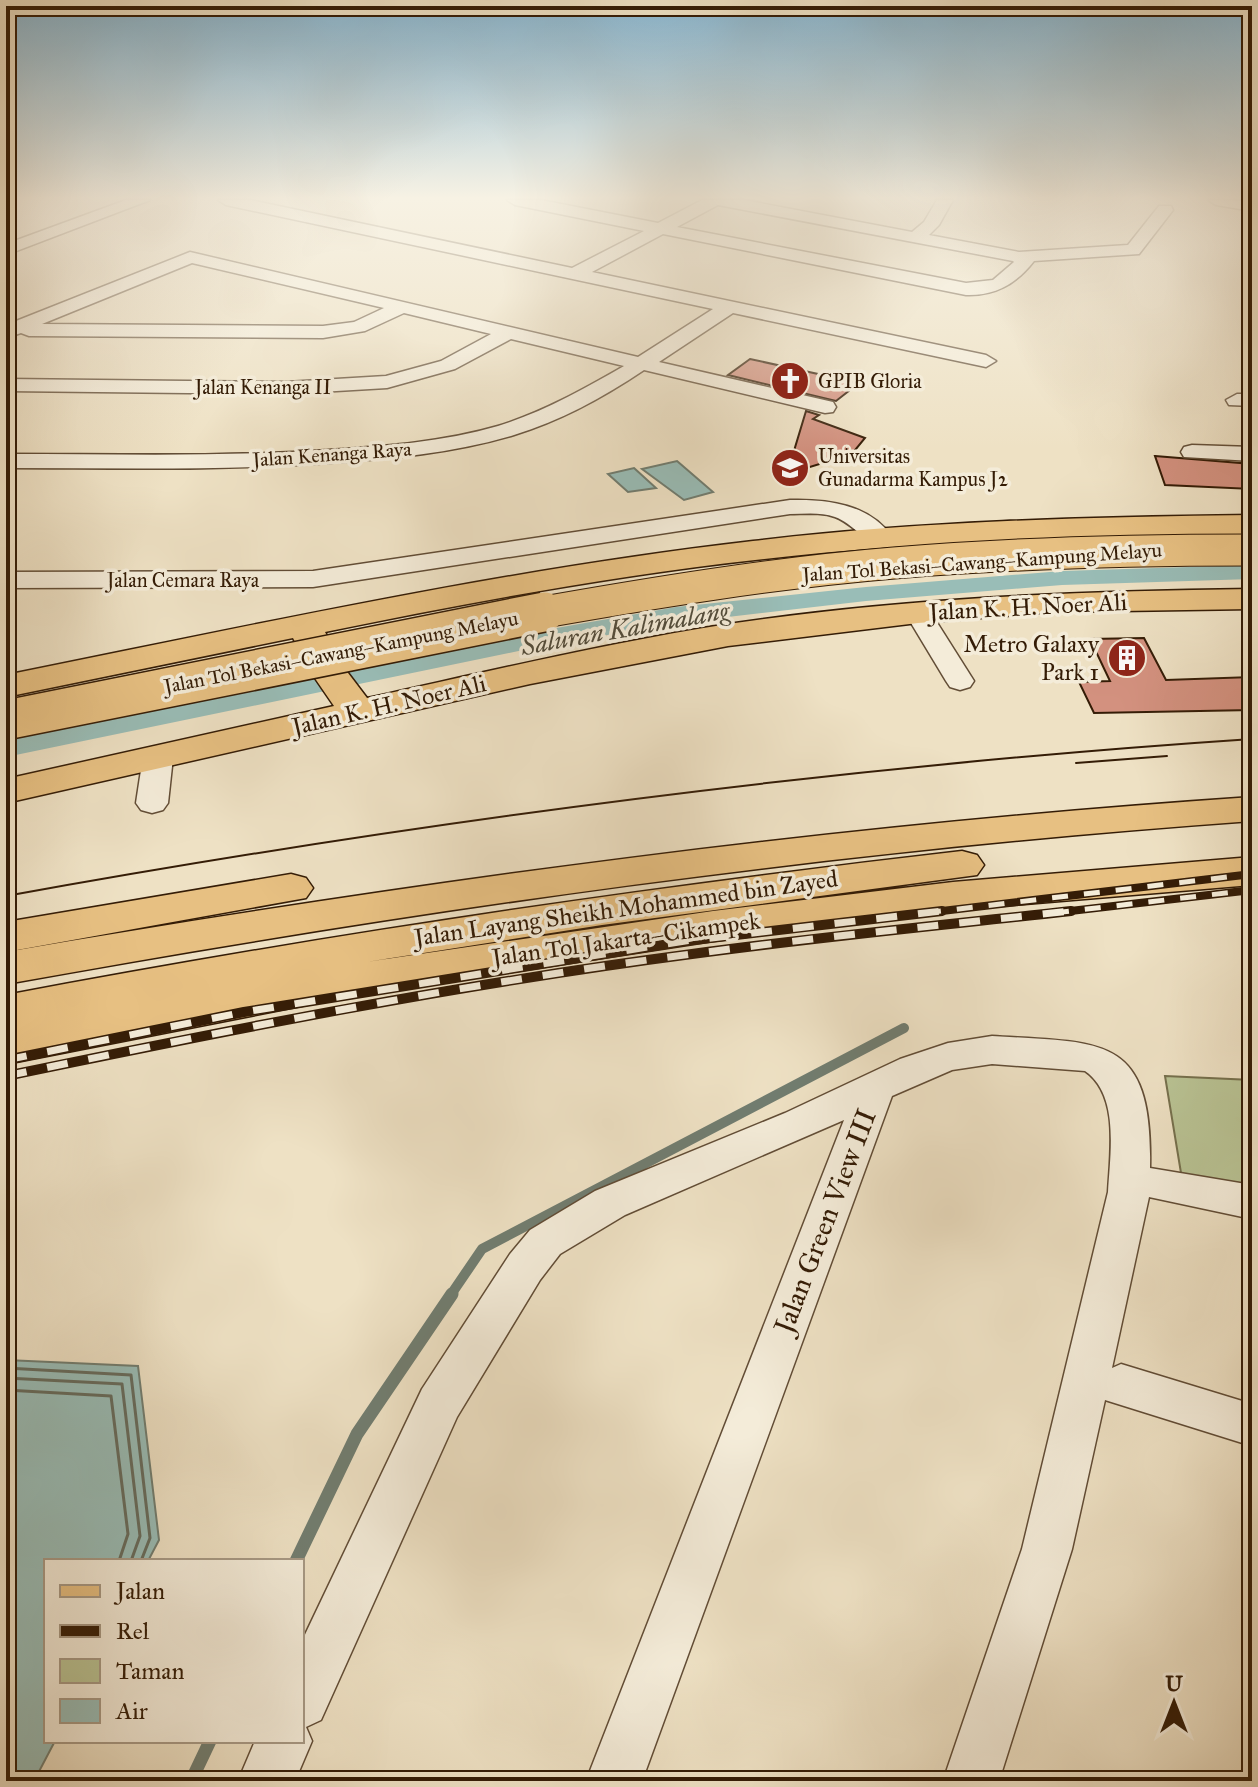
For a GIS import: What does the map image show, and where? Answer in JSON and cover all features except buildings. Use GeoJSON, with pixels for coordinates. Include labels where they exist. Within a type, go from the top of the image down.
{"type":"FeatureCollection","features":[{"type":"Feature","properties":{"kind":"main road"},"geometry":{"type":"LineString","coordinates":[[6,686],[304,626],[371,590],[547,580],[671,561],[881,538],[1057,528],[1252,526]]}},
{"type":"Feature","properties":{"kind":"main road","name":"Jalan Tol Bekasi–Cawang–Kampung Melayu"},"geometry":{"type":"LineString","coordinates":[[6,693],[450,604],[621,574],[785,551],[1042,531],[1252,526]]}},
{"type":"Feature","properties":{"kind":"main road","name":"Jalan Tol Bekasi–Cawang–Kampung Melayu"},"geometry":{"type":"LineString","coordinates":[[6,720],[460,626],[775,576],[1045,554],[1252,550]]}},
{"type":"Feature","properties":{"kind":"main road","name":"Jalan K. H. Noer Ali"},"geometry":{"type":"LineString","coordinates":[[6,791],[158,757],[354,707],[728,635],[918,613],[1055,602],[1252,599]]}},
{"type":"Feature","properties":{"kind":"main road"},"geometry":{"type":"LineString","coordinates":[[304,626],[328,671],[354,707]]}},
{"type":"Feature","properties":{"kind":"main road"},"geometry":{"type":"LineString","coordinates":[[6,937],[233,896],[639,838],[945,804],[1252,781]]}},
{"type":"Feature","properties":{"kind":"main road","name":"Jalan Layang Sheikh Mohammed bin Zayed"},"geometry":{"type":"LineString","coordinates":[[6,968],[254,924],[756,852],[952,831],[1252,809]]}},
{"type":"Feature","properties":{"kind":"main road","name":"Jalan Layang Sheikh Mohammed bin Zayed"},"geometry":{"type":"LineString","coordinates":[[6,1012],[307,954],[497,923],[724,892],[963,865],[1252,843]]}},
{"type":"Feature","properties":{"kind":"main road","name":"Jalan Tol Jakarta–Cikampek"},"geometry":{"type":"LineString","coordinates":[[6,1046],[347,981],[653,935],[953,896],[1252,871]]}},
{"type":"Feature","properties":{"kind":"street"},"geometry":{"type":"LineString","coordinates":[[9,331],[125,283]]}},
{"type":"Feature","properties":{"kind":"street"},"geometry":{"type":"LineString","coordinates":[[306,283],[825,407]]}},
{"type":"Feature","properties":{"kind":"street"},"geometry":{"type":"LineString","coordinates":[[623,283],[986,361]]}},
{"type":"Feature","properties":{"kind":"street"},"geometry":{"type":"LineString","coordinates":[[941,283],[975,290],[1002,283]]}},
{"type":"Feature","properties":{"kind":"street"},"geometry":{"type":"LineString","coordinates":[[9,331],[336,331],[367,325],[405,306]]}},
{"type":"Feature","properties":{"kind":"street","name":"Jalan Kenanga Raya"},"geometry":{"type":"LineString","coordinates":[[6,461],[271,459],[420,448],[488,435],[533,421],[577,400],[729,307]]}},
{"type":"Feature","properties":{"kind":"street","name":"Jalan Kenanga II"},"geometry":{"type":"LineString","coordinates":[[6,385],[286,388],[363,385],[430,372],[509,332]]}},
{"type":"Feature","properties":{"kind":"street"},"geometry":{"type":"LineString","coordinates":[[1192,452],[1252,454]]}},
{"type":"Feature","properties":{"kind":"street"},"geometry":{"type":"LineString","coordinates":[[371,590],[721,515],[828,507],[858,518],[881,538]]}},
{"type":"Feature","properties":{"kind":"street","name":"Jalan Cemara Raya"},"geometry":{"type":"LineString","coordinates":[[6,580],[313,579],[371,590]]}},
{"type":"Feature","properties":{"kind":"street","name":"Jalan Cemara Raya"},"geometry":{"type":"LineString","coordinates":[[6,597],[336,597],[371,590]]}},
{"type":"Feature","properties":{"kind":"street"},"geometry":{"type":"LineString","coordinates":[[918,613],[960,681]]}},
{"type":"Feature","properties":{"kind":"street"},"geometry":{"type":"LineString","coordinates":[[152,803],[158,757]]}},
{"type":"Feature","properties":{"kind":"street","name":"Jalan Green View III"},"geometry":{"type":"LineString","coordinates":[[614,1781],[876,1087],[914,1069],[969,1052],[1014,1049],[1077,1055],[1097,1060],[1113,1071],[1122,1091],[1131,1133],[1129,1192],[1047,1549],[971,1781]]}},
{"type":"Feature","properties":{"kind":"street"},"geometry":{"type":"LineString","coordinates":[[304,1697],[439,1404],[500,1303],[545,1242],[610,1203],[799,1124],[876,1087]]}},
{"type":"Feature","properties":{"kind":"street"},"geometry":{"type":"LineString","coordinates":[[1154,1183],[1252,1202]]}},
{"type":"Feature","properties":{"kind":"street"},"geometry":{"type":"LineString","coordinates":[[1121,1385],[1252,1425]]}},
{"type":"Feature","properties":{"kind":"street"},"geometry":{"type":"LineString","coordinates":[[266,1781],[283,1743]]}},
{"type":"Feature","properties":{"kind":"green space"},"geometry":{"type":"Polygon","coordinates":[[[1165,1076],[1252,1080],[1252,1185],[1182,1179],[1165,1076]]]}},
{"type":"Feature","properties":{"kind":"water"},"geometry":{"type":"Polygon","coordinates":[[[677,461],[713,492],[684,500],[642,469],[677,461]]]}},
{"type":"Feature","properties":{"kind":"water"},"geometry":{"type":"Polygon","coordinates":[[[634,468],[656,488],[628,492],[608,474],[634,468]]]}},
{"type":"Feature","properties":{"kind":"water"},"geometry":{"type":"Polygon","coordinates":[[[6,1360],[138,1366],[159,1540],[149,1559],[44,1559],[44,1743],[54,1743],[34,1781],[6,1781],[6,1360]]]}},
{"type":"Feature","properties":{"kind":"waterway","name":"Saluran Kalimalang"},"geometry":{"type":"LineString","coordinates":[[6,748],[528,641],[676,615],[866,594],[1062,578],[1252,572]]}},
{"type":"Feature","properties":{"kind":"waterway"},"geometry":{"type":"LineString","coordinates":[[450,1296],[482,1249],[904,1028]]}},
{"type":"Feature","properties":{"kind":"waterway"},"geometry":{"type":"LineString","coordinates":[[297,1559],[357,1434],[452,1294]]}},
{"type":"Feature","properties":{"kind":"waterway"},"geometry":{"type":"LineString","coordinates":[[191,1781],[209,1743]]}},
{"type":"Feature","properties":{"kind":"tram line"},"geometry":{"type":"LineString","coordinates":[[6,896],[316,844],[627,800],[938,765],[1252,739]]}},
{"type":"Feature","properties":{"kind":"tram line"},"geometry":{"type":"LineString","coordinates":[[1076,763],[1167,756]]}},
{"type":"Feature","properties":{"kind":"railway"},"geometry":{"type":"LineString","coordinates":[[931,912],[1252,874]]}},
{"type":"Feature","properties":{"kind":"railway"},"geometry":{"type":"LineString","coordinates":[[1057,913],[1252,890]]}},
{"type":"Feature","properties":{"kind":"railway"},"geometry":{"type":"LineString","coordinates":[[931,912],[942,911]]}},
{"type":"Feature","properties":{"kind":"railway"},"geometry":{"type":"LineString","coordinates":[[1057,913],[1071,911]]}},
{"type":"Feature","properties":{"kind":"railway"},"geometry":{"type":"LineString","coordinates":[[6,1060],[244,1012],[685,941],[931,912]]}},
{"type":"Feature","properties":{"kind":"railway"},"geometry":{"type":"LineString","coordinates":[[925,913],[931,912]]}},
{"type":"Feature","properties":{"kind":"railway"},"geometry":{"type":"LineString","coordinates":[[1053,913],[1057,913]]}},
{"type":"Feature","properties":{"kind":"railway"},"geometry":{"type":"LineString","coordinates":[[6,1076],[262,1025],[519,979],[739,948],[1057,913]]}},
{"type":"Feature","properties":{"kind":"place","name":"GPIB Gloria"},"geometry":{"type":"Point","coordinates":[790,381]}},
{"type":"Feature","properties":{"kind":"place","name":"Universitas Gunadarma Kampus J2"},"geometry":{"type":"Point","coordinates":[790,468]}},
{"type":"Feature","properties":{"kind":"place","name":"Metro Galaxy Park 1"},"geometry":{"type":"Point","coordinates":[1127,658]}}]}
